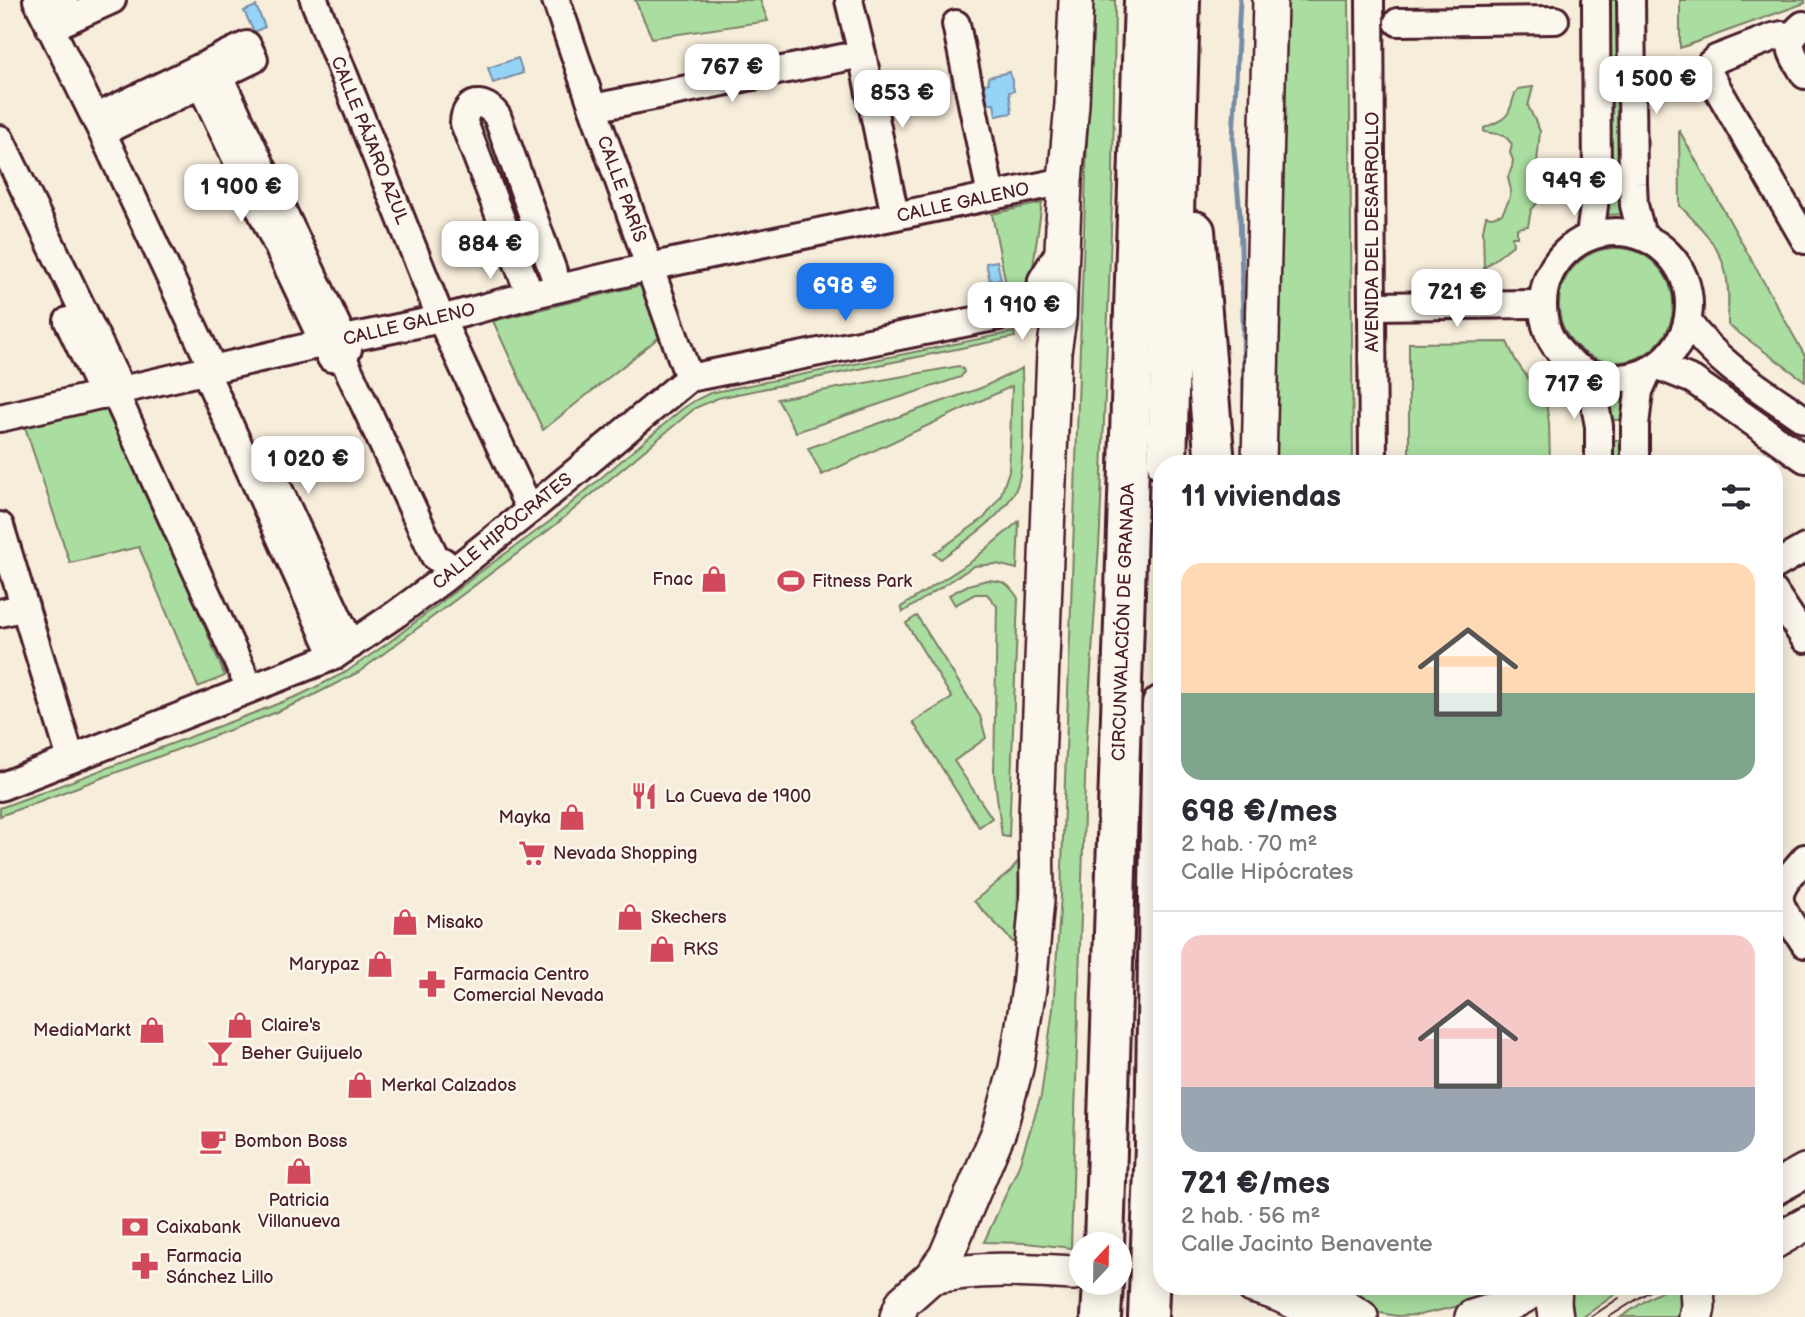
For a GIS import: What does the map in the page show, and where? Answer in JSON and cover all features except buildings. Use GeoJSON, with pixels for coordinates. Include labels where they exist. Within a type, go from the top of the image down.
{"type":"FeatureCollection","features":[{"type":"Feature","properties":{"kind":"highway","name":"CIRCUNVALACIÓN DE GRANADA"},"geometry":{"type":"LineString","coordinates":[[1104,1232],[1144,0]]}},
{"type":"Feature","properties":{"kind":"highway"},"geometry":{"type":"LineString","coordinates":[[1167,455],[1180,0]]}},
{"type":"Feature","properties":{"kind":"highway"},"geometry":{"type":"LineString","coordinates":[[1176,122],[1194,217],[1213,455]]}},
{"type":"Feature","properties":{"kind":"highway"},"geometry":{"type":"LineString","coordinates":[[1148,1317],[1153,1195]]}},
{"type":"Feature","properties":{"kind":"highway"},"geometry":{"type":"LineString","coordinates":[[1094,1295],[1101,1317]]}},
{"type":"Feature","properties":{"kind":"main road"},"geometry":{"type":"LineString","coordinates":[[897,1317],[903,1302],[932,1277],[946,1256],[999,1131],[1016,1068],[1029,988],[1037,900],[1036,814],[1055,338],[1059,319],[1076,0]]}},
{"type":"Feature","properties":{"kind":"main road"},"geometry":{"type":"LineString","coordinates":[[1259,455],[1270,0]]}},
{"type":"Feature","properties":{"kind":"main road"},"geometry":{"type":"LineString","coordinates":[[1783,1183],[1805,1171]]}},
{"type":"Feature","properties":{"kind":"main road"},"geometry":{"type":"LineString","coordinates":[[1783,1237],[1805,1224]]}},
{"type":"Feature","properties":{"kind":"main road"},"geometry":{"type":"LineString","coordinates":[[932,1277],[996,1269],[1069,1276]]}},
{"type":"Feature","properties":{"kind":"main road"},"geometry":{"type":"LineString","coordinates":[[1287,1295],[1345,1307],[1361,1317]]}},
{"type":"Feature","properties":{"kind":"main road"},"geometry":{"type":"LineString","coordinates":[[1472,1317],[1528,1295]]}},
{"type":"Feature","properties":{"kind":"main road"},"geometry":{"type":"LineString","coordinates":[[1317,1303],[1341,1317]]}},
{"type":"Feature","properties":{"kind":"street"},"geometry":{"type":"LineString","coordinates":[[112,0],[48,10],[98,125],[214,369],[342,650]]}},
{"type":"Feature","properties":{"kind":"street","name":"CALLE PÁJARO AZUL"},"geometry":{"type":"LineString","coordinates":[[314,0],[441,319],[530,510]]}},
{"type":"Feature","properties":{"kind":"street","name":"CALLE PARÍS"},"geometry":{"type":"LineString","coordinates":[[556,0],[689,378]]}},
{"type":"Feature","properties":{"kind":"street"},"geometry":{"type":"LineString","coordinates":[[849,0],[895,216]]}},
{"type":"Feature","properties":{"kind":"street","name":"AVENIDA DEL DESARROLLO"},"geometry":{"type":"LineString","coordinates":[[1370,0],[1373,455]]}},
{"type":"Feature","properties":{"kind":"street"},"geometry":{"type":"LineString","coordinates":[[1590,236],[1597,183],[1595,0]]}},
{"type":"Feature","properties":{"kind":"street"},"geometry":{"type":"LineString","coordinates":[[1631,0],[1632,176],[1634,205],[1642,236]]}},
{"type":"Feature","properties":{"kind":"street"},"geometry":{"type":"LineString","coordinates":[[1398,22],[1555,20]]}},
{"type":"Feature","properties":{"kind":"street"},"geometry":{"type":"LineString","coordinates":[[956,24],[990,196]]}},
{"type":"Feature","properties":{"kind":"street"},"geometry":{"type":"LineString","coordinates":[[1799,31],[1790,44],[1791,51],[1805,75]]}},
{"type":"Feature","properties":{"kind":"street"},"geometry":{"type":"LineString","coordinates":[[1799,31],[1773,37],[1716,59],[1710,64],[1708,72],[1805,240]]}},
{"type":"Feature","properties":{"kind":"street"},"geometry":{"type":"LineString","coordinates":[[247,45],[254,59],[210,80],[98,125],[247,45]]}},
{"type":"Feature","properties":{"kind":"street"},"geometry":{"type":"LineString","coordinates":[[593,108],[862,54]]}},
{"type":"Feature","properties":{"kind":"street"},"geometry":{"type":"LineString","coordinates":[[210,80],[334,341],[442,580]]}},
{"type":"Feature","properties":{"kind":"street"},"geometry":{"type":"LineString","coordinates":[[530,295],[464,123],[464,114],[471,107],[481,104],[491,107],[497,116],[559,289]]}},
{"type":"Feature","properties":{"kind":"street"},"geometry":{"type":"LineString","coordinates":[[0,139],[243,673]]}},
{"type":"Feature","properties":{"kind":"street"},"geometry":{"type":"LineString","coordinates":[[0,178],[114,393]]}},
{"type":"Feature","properties":{"kind":"street","name":"CALLE GALENO"},"geometry":{"type":"LineString","coordinates":[[0,418],[441,319],[649,267],[1065,181]]}},
{"type":"Feature","properties":{"kind":"street"},"geometry":{"type":"LineString","coordinates":[[1635,455],[1639,391],[1653,368],[1677,346],[1688,322],[1689,294],[1681,271],[1664,250],[1642,236],[1616,232],[1590,236],[1571,247],[1554,264],[1545,286],[1542,304],[1546,328],[1562,355],[1578,368],[1603,378],[1632,377],[1653,368],[1693,380],[1805,459]]}},
{"type":"Feature","properties":{"kind":"street","name":"CALLE HIPÓCRATES"},"geometry":{"type":"LineString","coordinates":[[1009,314],[1040,298],[1042,280],[1062,248]]}},
{"type":"Feature","properties":{"kind":"street"},"geometry":{"type":"LineString","coordinates":[[1372,306],[1542,304]]}},
{"type":"Feature","properties":{"kind":"street","name":"CALLE HIPÓCRATES"},"geometry":{"type":"LineString","coordinates":[[0,787],[342,650],[442,580],[689,378],[1009,314],[1035,321],[1055,338]]}},
{"type":"Feature","properties":{"kind":"street"},"geometry":{"type":"LineString","coordinates":[[1688,322],[1723,361],[1805,420]]}},
{"type":"Feature","properties":{"kind":"street"},"geometry":{"type":"LineString","coordinates":[[1578,368],[1592,390],[1599,426],[1599,455]]}},
{"type":"Feature","properties":{"kind":"street"},"geometry":{"type":"LineString","coordinates":[[0,526],[12,610],[71,759]]}},
{"type":"Feature","properties":{"kind":"street"},"geometry":{"type":"LineString","coordinates":[[1783,561],[1805,548]]}},
{"type":"Feature","properties":{"kind":"street"},"geometry":{"type":"LineString","coordinates":[[1783,606],[1805,639]]}},
{"type":"Feature","properties":{"kind":"street"},"geometry":{"type":"LineString","coordinates":[[1783,887],[1805,858]]}},
{"type":"Feature","properties":{"kind":"street"},"geometry":{"type":"LineString","coordinates":[[1783,909],[1805,944]]}},
{"type":"Feature","properties":{"kind":"green space"},"geometry":{"type":"Polygon","coordinates":[[[635,0],[760,0],[768,21],[652,38],[635,0]]]}},
{"type":"Feature","properties":{"kind":"green space"},"geometry":{"type":"Polygon","coordinates":[[[1092,0],[1115,0],[1113,176],[1100,529],[1086,747],[1071,1232],[1069,1232],[1069,1248],[984,1242],[1018,1168],[1041,1096],[1053,1009],[1061,895],[1092,0]]]}},
{"type":"Feature","properties":{"kind":"green space"},"geometry":{"type":"Polygon","coordinates":[[[1285,0],[1349,0],[1353,455],[1274,455],[1285,0]]]}},
{"type":"Feature","properties":{"kind":"green space"},"geometry":{"type":"Polygon","coordinates":[[[1603,0],[1621,0],[1623,170],[1605,170],[1603,0]]]}},
{"type":"Feature","properties":{"kind":"green space"},"geometry":{"type":"Polygon","coordinates":[[[1680,0],[1805,0],[1805,3],[1680,48],[1680,0]]]}},
{"type":"Feature","properties":{"kind":"green space"},"geometry":{"type":"Polygon","coordinates":[[[1533,87],[1528,106],[1540,131],[1537,163],[1543,177],[1537,187],[1541,199],[1531,210],[1528,226],[1517,228],[1517,237],[1512,237],[1513,245],[1484,268],[1483,230],[1486,216],[1502,214],[1509,200],[1511,191],[1508,177],[1513,160],[1510,153],[1512,144],[1504,135],[1484,132],[1484,128],[1505,117],[1518,89],[1533,87]]]}},
{"type":"Feature","properties":{"kind":"green space"},"geometry":{"type":"Polygon","coordinates":[[[484,111],[547,273],[539,286],[473,114],[484,111]]]}},
{"type":"Feature","properties":{"kind":"green space"},"geometry":{"type":"Polygon","coordinates":[[[1679,130],[1805,356],[1805,381],[1728,325],[1728,284],[1722,261],[1707,235],[1680,206],[1679,130]]]}},
{"type":"Feature","properties":{"kind":"green space"},"geometry":{"type":"Polygon","coordinates":[[[1605,190],[1623,190],[1626,214],[1604,215],[1605,190]]]}},
{"type":"Feature","properties":{"kind":"green space"},"geometry":{"type":"Polygon","coordinates":[[[1042,203],[1029,295],[1002,300],[1007,289],[992,214],[1042,203]]]}},
{"type":"Feature","properties":{"kind":"green space"},"geometry":{"type":"Polygon","coordinates":[[[1616,248],[1638,253],[1656,265],[1668,283],[1673,305],[1668,327],[1656,345],[1638,357],[1616,362],[1594,357],[1576,345],[1564,327],[1559,305],[1564,283],[1576,265],[1594,253],[1616,248]]]}},
{"type":"Feature","properties":{"kind":"green space"},"geometry":{"type":"Polygon","coordinates":[[[642,285],[662,335],[543,430],[493,321],[642,285]]]}},
{"type":"Feature","properties":{"kind":"green space"},"geometry":{"type":"Polygon","coordinates":[[[1014,332],[1015,337],[718,398],[695,408],[554,526],[359,672],[267,716],[0,816],[0,808],[262,710],[346,672],[549,522],[681,410],[710,393],[1014,332]]]}},
{"type":"Feature","properties":{"kind":"green space"},"geometry":{"type":"Polygon","coordinates":[[[1507,342],[1516,361],[1545,397],[1550,455],[1409,455],[1409,343],[1507,342]]]}},
{"type":"Feature","properties":{"kind":"green space"},"geometry":{"type":"Polygon","coordinates":[[[959,366],[964,372],[961,377],[796,432],[777,399],[959,366]]]}},
{"type":"Feature","properties":{"kind":"green space"},"geometry":{"type":"Polygon","coordinates":[[[1022,368],[1023,451],[1014,493],[999,513],[941,559],[934,554],[984,518],[1000,497],[1009,471],[1012,386],[822,475],[808,448],[981,388],[1022,368]]]}},
{"type":"Feature","properties":{"kind":"green space"},"geometry":{"type":"Polygon","coordinates":[[[1606,394],[1627,394],[1625,420],[1608,420],[1606,394]]]}},
{"type":"Feature","properties":{"kind":"green space"},"geometry":{"type":"Polygon","coordinates":[[[112,403],[225,676],[198,687],[139,547],[70,563],[25,427],[112,403]]]}},
{"type":"Feature","properties":{"kind":"green space"},"geometry":{"type":"Polygon","coordinates":[[[1608,440],[1626,440],[1626,455],[1608,455],[1608,440]]]}},
{"type":"Feature","properties":{"kind":"green space"},"geometry":{"type":"Polygon","coordinates":[[[1019,521],[1017,569],[997,564],[974,566],[903,612],[901,607],[972,561],[1019,521]]]}},
{"type":"Feature","properties":{"kind":"green space"},"geometry":{"type":"Polygon","coordinates":[[[987,580],[1006,584],[1018,598],[1009,837],[1002,836],[994,773],[997,606],[987,594],[975,594],[955,605],[949,595],[968,585],[987,580]]]}},
{"type":"Feature","properties":{"kind":"green space"},"geometry":{"type":"Polygon","coordinates":[[[917,616],[980,716],[986,738],[954,761],[992,818],[979,827],[913,722],[952,698],[906,623],[917,616]]]}},
{"type":"Feature","properties":{"kind":"green space"},"geometry":{"type":"Polygon","coordinates":[[[1019,860],[1016,945],[974,901],[1011,871],[1019,860]]]}},
{"type":"Feature","properties":{"kind":"green space"},"geometry":{"type":"Polygon","coordinates":[[[1347,1295],[1492,1295],[1477,1302],[1419,1315],[1397,1316],[1360,1306],[1347,1295]]]}},
{"type":"Feature","properties":{"kind":"green space"},"geometry":{"type":"Polygon","coordinates":[[[1570,1295],[1614,1295],[1583,1317],[1571,1317],[1570,1295]]]}},
{"type":"Feature","properties":{"kind":"green space"},"geometry":{"type":"Polygon","coordinates":[[[1682,1295],[1681,1317],[1621,1317],[1651,1297],[1682,1295]]]}},
{"type":"Feature","properties":{"kind":"water"},"geometry":{"type":"Polygon","coordinates":[[[256,6],[265,27],[254,32],[244,11],[256,6]]]}},
{"type":"Feature","properties":{"kind":"water"},"geometry":{"type":"Polygon","coordinates":[[[518,58],[523,73],[493,83],[488,68],[518,58]]]}},
{"type":"Feature","properties":{"kind":"water"},"geometry":{"type":"Polygon","coordinates":[[[1010,72],[1014,91],[1009,92],[1012,113],[996,116],[994,103],[988,104],[984,84],[989,83],[988,77],[1010,72]]]}},
{"type":"Feature","properties":{"kind":"water"},"geometry":{"type":"Polygon","coordinates":[[[997,261],[1001,279],[998,279],[996,284],[993,280],[990,281],[986,263],[997,261]]]}},
{"type":"Feature","properties":{"kind":"waterway"},"geometry":{"type":"LineString","coordinates":[[1240,0],[1233,139],[1240,215],[1244,415]]}},
{"type":"Feature","properties":{"kind":"tram line"},"geometry":{"type":"LineString","coordinates":[[1783,1204],[1805,1192]]}},
{"type":"Feature","properties":{"kind":"tram line"},"geometry":{"type":"LineString","coordinates":[[1783,1217],[1805,1205]]}},
{"type":"Feature","properties":{"kind":"tram line"},"geometry":{"type":"LineString","coordinates":[[1609,1317],[1644,1295]]}},
{"type":"Feature","properties":{"kind":"tram line"},"geometry":{"type":"LineString","coordinates":[[1591,1317],[1619,1298]]}},
{"type":"Feature","properties":{"kind":"place","name":"Fnac"},"geometry":{"type":"Point","coordinates":[714,579]}},
{"type":"Feature","properties":{"kind":"place","name":"Fitness Park"},"geometry":{"type":"Point","coordinates":[791,581]}},
{"type":"Feature","properties":{"kind":"place","name":"La Cueva de 1900"},"geometry":{"type":"Point","coordinates":[644,796]}},
{"type":"Feature","properties":{"kind":"place","name":"Mayka"},"geometry":{"type":"Point","coordinates":[572,817]}},
{"type":"Feature","properties":{"kind":"place","name":"Nevada Shopping"},"geometry":{"type":"Point","coordinates":[532,853]}},
{"type":"Feature","properties":{"kind":"place","name":"Skechers"},"geometry":{"type":"Point","coordinates":[630,917]}},
{"type":"Feature","properties":{"kind":"place","name":"Misako"},"geometry":{"type":"Point","coordinates":[405,922]}},
{"type":"Feature","properties":{"kind":"place","name":"RKS"},"geometry":{"type":"Point","coordinates":[662,949]}},
{"type":"Feature","properties":{"kind":"place","name":"Marypaz"},"geometry":{"type":"Point","coordinates":[380,964]}},
{"type":"Feature","properties":{"kind":"place","name":"Farmacia Centro Comercial Nevada"},"geometry":{"type":"Point","coordinates":[432,984]}},
{"type":"Feature","properties":{"kind":"place","name":"Claire's"},"geometry":{"type":"Point","coordinates":[240,1025]}},
{"type":"Feature","properties":{"kind":"place","name":"MediaMarkt"},"geometry":{"type":"Point","coordinates":[152,1030]}},
{"type":"Feature","properties":{"kind":"place","name":"Beher Guijuelo"},"geometry":{"type":"Point","coordinates":[220,1053]}},
{"type":"Feature","properties":{"kind":"place","name":"Merkal Calzados"},"geometry":{"type":"Point","coordinates":[360,1085]}},
{"type":"Feature","properties":{"kind":"place","name":"Bombon Boss"},"geometry":{"type":"Point","coordinates":[213,1141]}},
{"type":"Feature","properties":{"kind":"place","name":"Patricia Villanueva"},"geometry":{"type":"Point","coordinates":[299,1171]}},
{"type":"Feature","properties":{"kind":"place","name":"Caixabank"},"geometry":{"type":"Point","coordinates":[135,1227]}},
{"type":"Feature","properties":{"kind":"place","name":"Farmacia Sánchez Lillo"},"geometry":{"type":"Point","coordinates":[145,1266]}}]}
